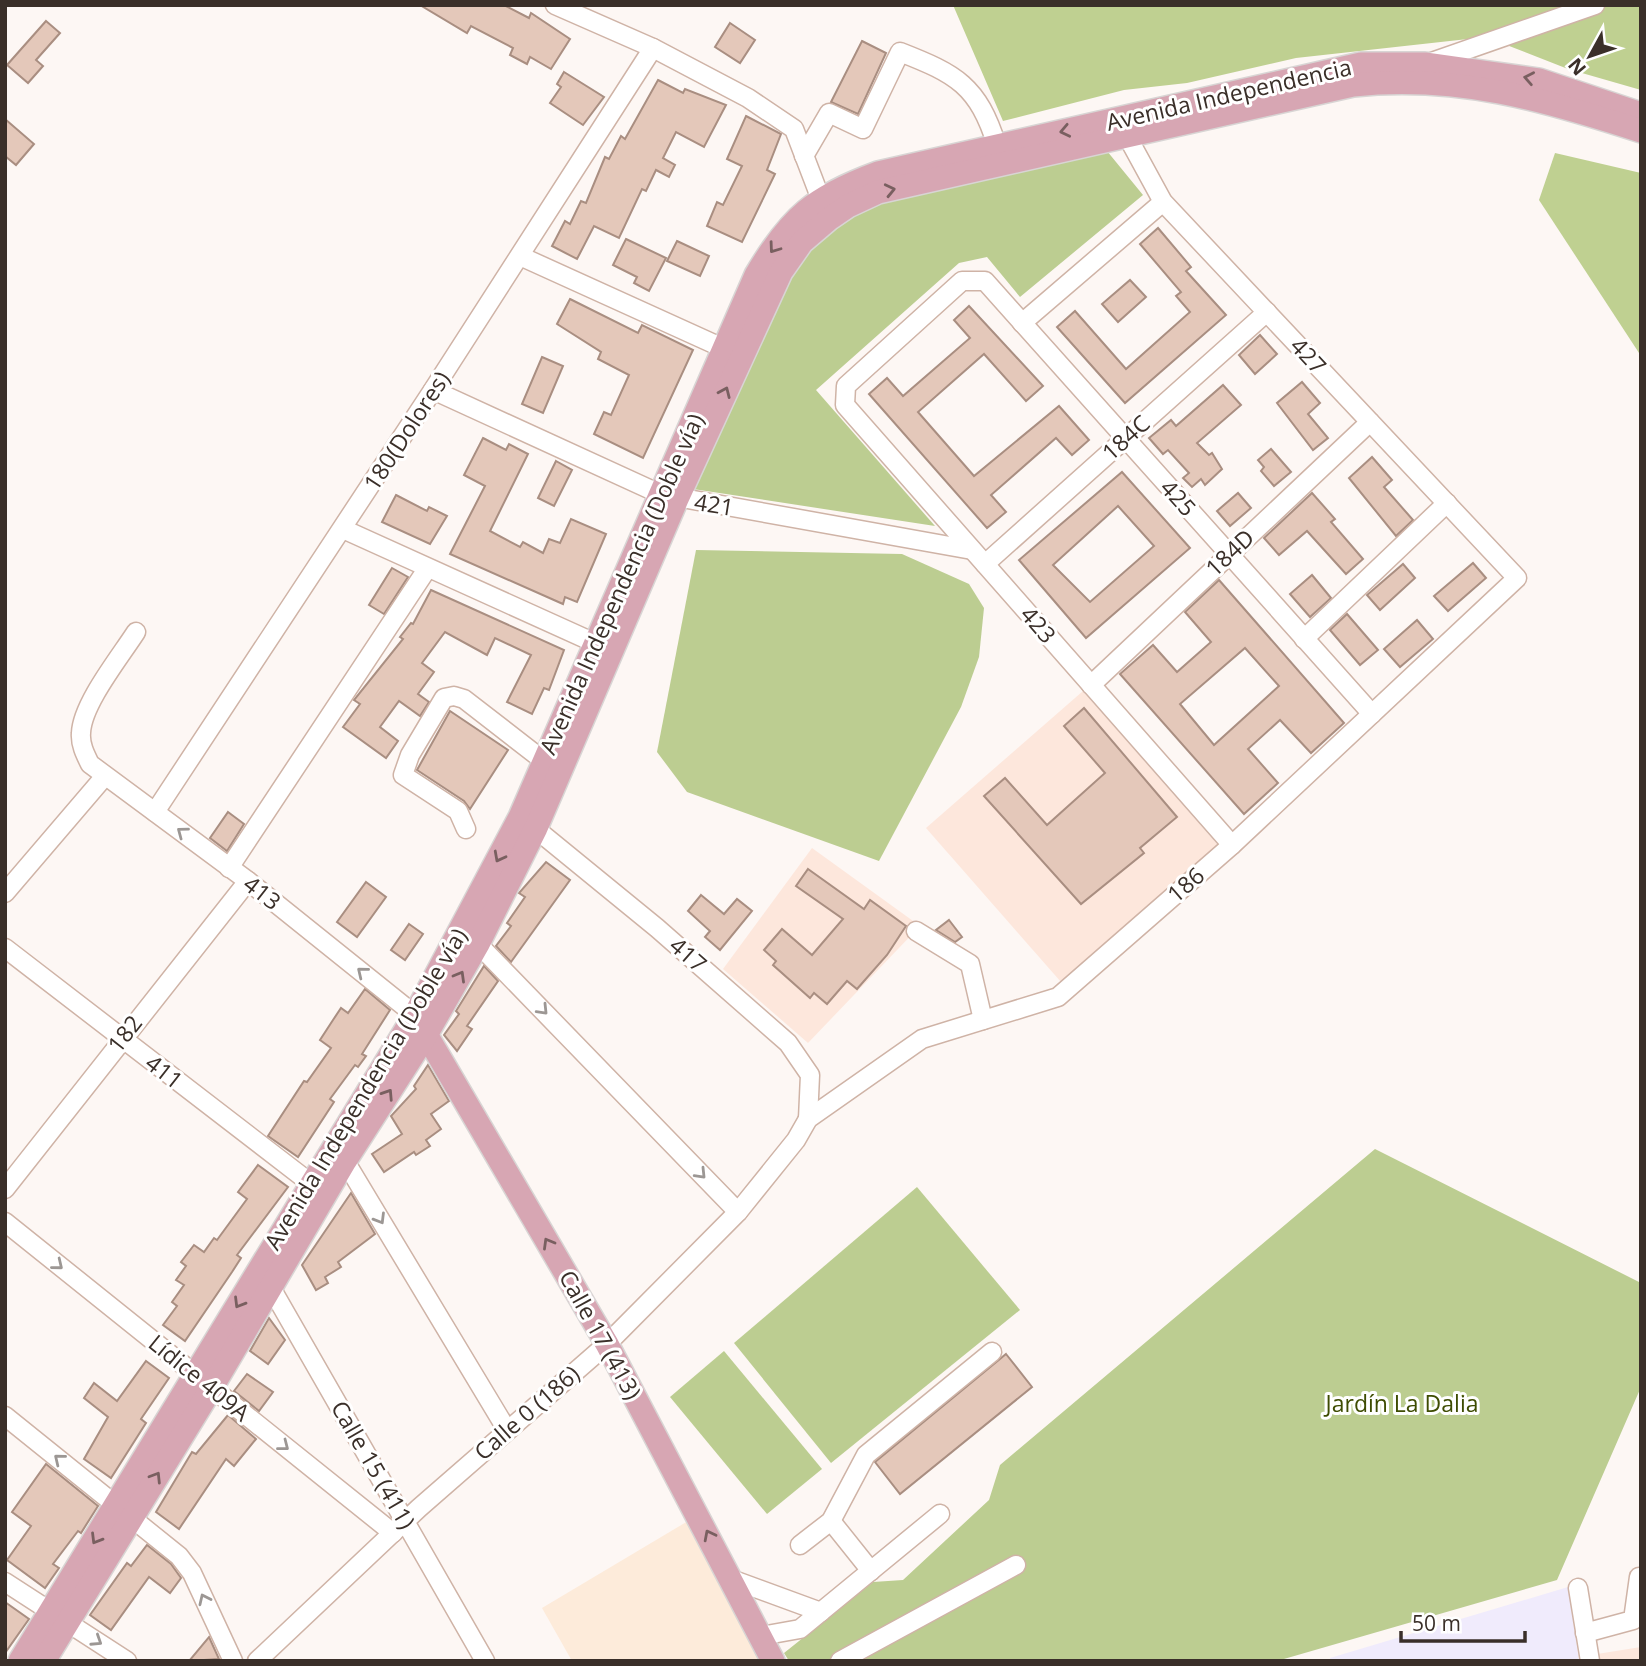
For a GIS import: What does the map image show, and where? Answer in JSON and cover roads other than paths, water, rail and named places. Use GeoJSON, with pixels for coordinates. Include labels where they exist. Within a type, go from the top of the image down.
{"type":"FeatureCollection","features":[{"type":"Feature","properties":{"kind":"main road","name":"Avenida Independencia"},"geometry":{"type":"LineString","coordinates":[[825,208],[848,206],[878,192],[1361,64],[1425,64],[1539,80],[1641,114]]}},
{"type":"Feature","properties":{"kind":"main road","name":"Avenida Independencia"},"geometry":{"type":"LineString","coordinates":[[825,208],[878,173],[997,146],[1122,128],[1353,85],[1389,81],[1427,81],[1525,95],[1641,131]]}},
{"type":"Feature","properties":{"kind":"main road","name":"Avenida Independencia (Doble vía)"},"geometry":{"type":"LineString","coordinates":[[44,1661],[60,1617],[317,1189],[421,1025],[478,944],[668,497],[756,275],[798,216],[825,208]]}},
{"type":"Feature","properties":{"kind":"main road","name":"Avenida Independencia (Doble vía)"},"geometry":{"type":"LineString","coordinates":[[668,497],[781,272],[825,208]]}},
{"type":"Feature","properties":{"kind":"main road","name":"Avenida Independencia (Doble vía)"},"geometry":{"type":"LineString","coordinates":[[317,1189],[345,1161],[421,1025],[528,822],[544,761],[603,647]]}},
{"type":"Feature","properties":{"kind":"main road","name":"Calle 17 (413)"},"geometry":{"type":"LineString","coordinates":[[421,1025],[607,1344],[732,1578],[773,1661]]}},
{"type":"Feature","properties":{"kind":"main road","name":"Avenida Independencia (Doble vía)"},"geometry":{"type":"LineString","coordinates":[[20,1661],[60,1617]]}},
{"type":"Feature","properties":{"kind":"street"},"geometry":{"type":"LineString","coordinates":[[555,5],[653,48],[748,98],[794,129],[825,208]]}},
{"type":"Feature","properties":{"kind":"street"},"geometry":{"type":"LineString","coordinates":[[1389,81],[1425,64],[1595,5]]}},
{"type":"Feature","properties":{"kind":"street","name":"180(Dolores)"},"geometry":{"type":"LineString","coordinates":[[155,812],[343,529],[653,48]]}},
{"type":"Feature","properties":{"kind":"street"},"geometry":{"type":"LineString","coordinates":[[804,156],[829,113],[863,129],[900,51],[938,67],[962,83],[986,111],[997,146]]}},
{"type":"Feature","properties":{"kind":"street","name":"427"},"geometry":{"type":"LineString","coordinates":[[1122,128],[1163,202],[1517,578]]}},
{"type":"Feature","properties":{"kind":"street"},"geometry":{"type":"LineString","coordinates":[[1022,323],[1163,202]]}},
{"type":"Feature","properties":{"kind":"street"},"geometry":{"type":"LineString","coordinates":[[520,256],[725,349]]}},
{"type":"Feature","properties":{"kind":"street","name":"425"},"geometry":{"type":"LineString","coordinates":[[845,405],[846,386],[962,281],[985,281],[1372,714]]}},
{"type":"Feature","properties":{"kind":"street","name":"184C"},"geometry":{"type":"LineString","coordinates":[[985,564],[1266,312]]}},
{"type":"Feature","properties":{"kind":"street","name":"421"},"geometry":{"type":"LineString","coordinates":[[433,390],[668,497],[972,550]]}},
{"type":"Feature","properties":{"kind":"street","name":"423"},"geometry":{"type":"LineString","coordinates":[[845,405],[1232,845]]}},
{"type":"Feature","properties":{"kind":"street","name":"184D"},"geometry":{"type":"LineString","coordinates":[[1091,685],[1370,422]]}},
{"type":"Feature","properties":{"kind":"street"},"geometry":{"type":"LineString","coordinates":[[1304,639],[1447,503]]}},
{"type":"Feature","properties":{"kind":"street"},"geometry":{"type":"LineString","coordinates":[[343,529],[603,647]]}},
{"type":"Feature","properties":{"kind":"street"},"geometry":{"type":"LineString","coordinates":[[229,868],[427,569]]}},
{"type":"Feature","properties":{"kind":"street","name":"186"},"geometry":{"type":"LineString","coordinates":[[808,1119],[922,1039],[1058,997],[1232,845],[1517,578]]}},
{"type":"Feature","properties":{"kind":"street","name":"413"},"geometry":{"type":"LineString","coordinates":[[136,632],[86,712],[81,731],[82,746],[90,764],[248,881],[421,1025]]}},
{"type":"Feature","properties":{"kind":"street"},"geometry":{"type":"LineString","coordinates":[[466,829],[458,811],[404,775],[410,755],[444,698],[454,696],[464,699],[544,761]]}},
{"type":"Feature","properties":{"kind":"street"},"geometry":{"type":"LineString","coordinates":[[7,886],[105,776]]}},
{"type":"Feature","properties":{"kind":"street","name":"417"},"geometry":{"type":"LineString","coordinates":[[528,822],[788,1043],[810,1075],[808,1119]]}},
{"type":"Feature","properties":{"kind":"street","name":"182"},"geometry":{"type":"LineString","coordinates":[[5,1189],[248,881]]}},
{"type":"Feature","properties":{"kind":"street"},"geometry":{"type":"LineString","coordinates":[[915,931],[970,964],[983,1020]]}},
{"type":"Feature","properties":{"kind":"street"},"geometry":{"type":"LineString","coordinates":[[478,944],[738,1212]]}},
{"type":"Feature","properties":{"kind":"street","name":"411"},"geometry":{"type":"LineString","coordinates":[[5,948],[317,1189]]}},
{"type":"Feature","properties":{"kind":"street","name":"Calle 0 (186)"},"geometry":{"type":"LineString","coordinates":[[257,1661],[400,1527],[607,1344],[738,1212],[796,1140],[808,1119]]}},
{"type":"Feature","properties":{"kind":"street"},"geometry":{"type":"LineString","coordinates":[[345,1161],[508,1430]]}},
{"type":"Feature","properties":{"kind":"street","name":"Lídice 409A"},"geometry":{"type":"LineString","coordinates":[[5,1222],[203,1382],[400,1527]]}},
{"type":"Feature","properties":{"kind":"street","name":"Calle 15 (411)"},"geometry":{"type":"LineString","coordinates":[[262,1281],[400,1527],[485,1661]]}},
{"type":"Feature","properties":{"kind":"street"},"geometry":{"type":"LineString","coordinates":[[800,1545],[831,1521],[866,1455],[992,1352]]}},
{"type":"Feature","properties":{"kind":"street"},"geometry":{"type":"LineString","coordinates":[[5,1416],[179,1556],[192,1573],[233,1661]]}},
{"type":"Feature","properties":{"kind":"street"},"geometry":{"type":"LineString","coordinates":[[761,1636],[800,1629],[940,1514]]}},
{"type":"Feature","properties":{"kind":"street"},"geometry":{"type":"LineString","coordinates":[[831,1521],[871,1571]]}},
{"type":"Feature","properties":{"kind":"street"},"geometry":{"type":"LineString","coordinates":[[840,1661],[1016,1565]]}},
{"type":"Feature","properties":{"kind":"street"},"geometry":{"type":"LineString","coordinates":[[1585,1633],[1633,1620],[1639,1577]]}},
{"type":"Feature","properties":{"kind":"street"},"geometry":{"type":"LineString","coordinates":[[732,1578],[821,1612]]}},
{"type":"Feature","properties":{"kind":"street"},"geometry":{"type":"LineString","coordinates":[[5,1582],[127,1661]]}},
{"type":"Feature","properties":{"kind":"street"},"geometry":{"type":"LineString","coordinates":[[1578,1588],[1590,1661]]}},
{"type":"Feature","properties":{"kind":"park label","name":"Jardín La Dalia"},"geometry":{"type":"Point","coordinates":[1402,1404]}}]}
